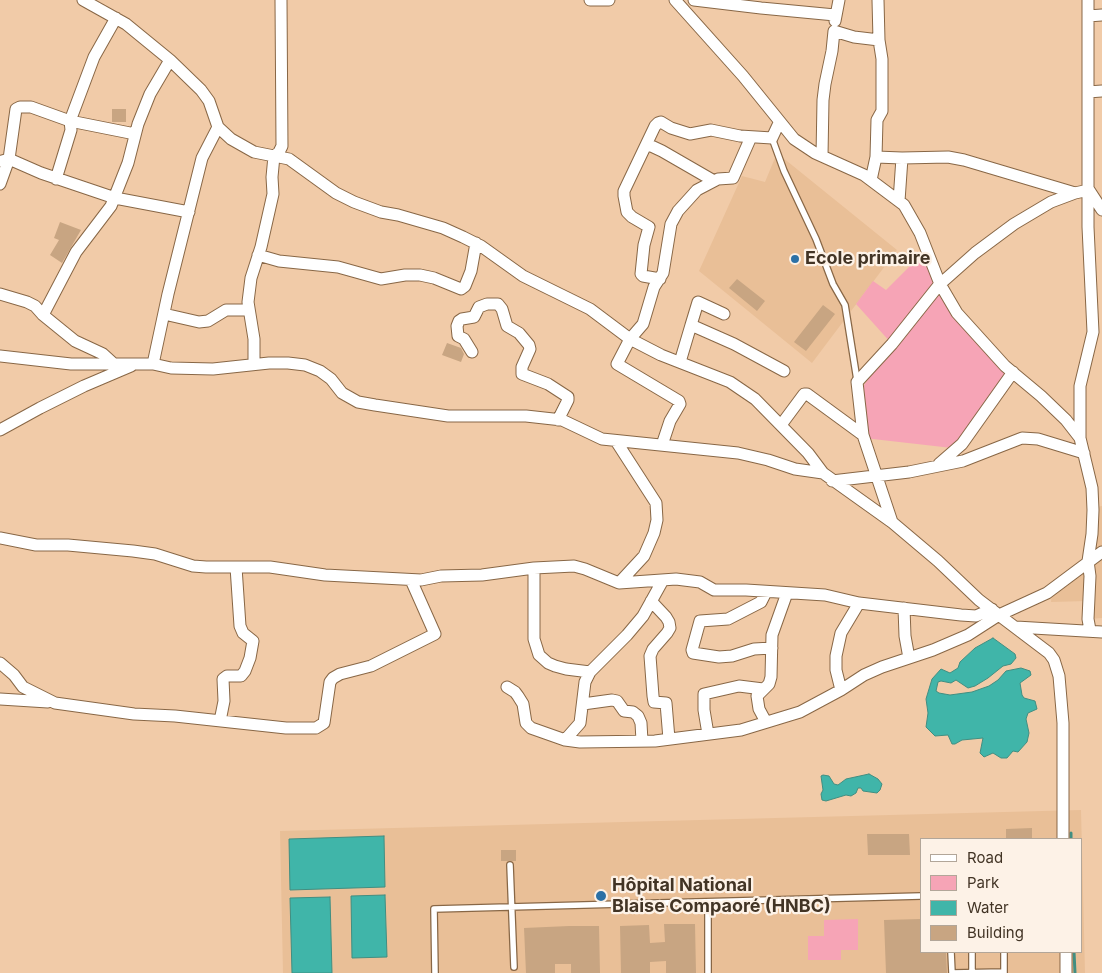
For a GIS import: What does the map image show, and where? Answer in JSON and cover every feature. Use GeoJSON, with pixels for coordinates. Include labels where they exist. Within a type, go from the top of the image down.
{"type":"FeatureCollection","features":[{"type":"Feature","properties":{"kind":"street"},"geometry":{"type":"LineString","coordinates":[[83,0],[126,24],[170,60],[201,90],[209,101],[218,127],[231,139],[254,152],[289,159],[336,193],[354,202],[381,212],[443,228],[476,243],[522,276],[590,309],[630,339],[661,355],[730,382],[755,399],[808,453],[823,473],[832,481],[871,506],[893,523],[996,612],[1049,653],[1054,660],[1059,676],[1063,723],[1063,838]]}},
{"type":"Feature","properties":{"kind":"street"},"geometry":{"type":"LineString","coordinates":[[254,364],[254,339],[248,302],[251,278],[273,194],[274,156],[282,146],[281,0]]}},
{"type":"Feature","properties":{"kind":"street"},"geometry":{"type":"LineString","coordinates":[[590,0],[609,0]]}},
{"type":"Feature","properties":{"kind":"street"},"geometry":{"type":"LineString","coordinates":[[675,0],[687,6],[779,122],[799,143],[871,180],[904,205],[920,233],[940,284],[956,313],[1013,372],[1066,420],[1080,438]]}},
{"type":"Feature","properties":{"kind":"street"},"geometry":{"type":"LineString","coordinates":[[694,0],[835,15]]}},
{"type":"Feature","properties":{"kind":"street"},"geometry":{"type":"LineString","coordinates":[[822,156],[823,100],[832,51],[835,15],[839,0]]}},
{"type":"Feature","properties":{"kind":"street"},"geometry":{"type":"LineString","coordinates":[[871,180],[876,156],[877,120],[882,111],[882,59],[878,40],[878,0]]}},
{"type":"Feature","properties":{"kind":"street"},"geometry":{"type":"LineString","coordinates":[[1088,0],[1088,227],[1093,332],[1080,386],[1080,438],[1092,488],[1092,534],[1088,561],[1090,576],[1088,619],[1090,630]]}},
{"type":"Feature","properties":{"kind":"street"},"geometry":{"type":"LineString","coordinates":[[1088,16],[1102,15]]}},
{"type":"Feature","properties":{"kind":"street"},"geometry":{"type":"LineString","coordinates":[[56,179],[70,130],[70,121],[94,58],[116,18]]}},
{"type":"Feature","properties":{"kind":"street"},"geometry":{"type":"LineString","coordinates":[[834,31],[854,37],[878,40]]}},
{"type":"Feature","properties":{"kind":"street"},"geometry":{"type":"LineString","coordinates":[[43,315],[76,252],[101,220],[114,198],[128,163],[135,134],[150,94],[170,60]]}},
{"type":"Feature","properties":{"kind":"street"},"geometry":{"type":"LineString","coordinates":[[1088,92],[1102,91]]}},
{"type":"Feature","properties":{"kind":"street"},"geometry":{"type":"LineString","coordinates":[[0,184],[16,109],[20,107],[31,107],[47,111],[70,121],[135,134]]}},
{"type":"Feature","properties":{"kind":"street"},"geometry":{"type":"LineString","coordinates":[[660,279],[641,274],[644,245],[649,227],[627,212],[624,196],[624,191],[658,122],[690,134],[711,130],[751,138],[772,138],[779,122]]}},
{"type":"Feature","properties":{"kind":"street"},"geometry":{"type":"LineString","coordinates":[[153,364],[202,158],[218,127]]}},
{"type":"Feature","properties":{"kind":"street"},"geometry":{"type":"LineString","coordinates":[[662,445],[670,421],[680,404],[679,400],[618,366],[618,361],[630,339],[643,324],[654,287],[663,273],[671,224],[678,210],[697,190],[714,181],[734,177],[751,138]]}},
{"type":"Feature","properties":{"kind":"street"},"geometry":{"type":"LineString","coordinates":[[647,144],[662,150],[714,181]]}},
{"type":"Feature","properties":{"kind":"street"},"geometry":{"type":"LineString","coordinates":[[876,156],[902,158],[948,157],[1075,193]]}},
{"type":"Feature","properties":{"kind":"street"},"geometry":{"type":"LineString","coordinates":[[899,201],[902,158]]}},
{"type":"Feature","properties":{"kind":"street"},"geometry":{"type":"LineString","coordinates":[[4,160],[114,198],[189,212]]}},
{"type":"Feature","properties":{"kind":"street"},"geometry":{"type":"LineString","coordinates":[[893,523],[863,435],[858,382],[892,344],[940,284],[975,253],[1014,224],[1051,202],[1089,190]]}},
{"type":"Feature","properties":{"kind":"street"},"geometry":{"type":"LineString","coordinates":[[1089,190],[1102,210]]}},
{"type":"Feature","properties":{"kind":"street"},"geometry":{"type":"LineString","coordinates":[[258,255],[279,260],[338,267],[380,279],[420,275],[434,278],[461,289],[465,286],[471,271],[476,243]]}},
{"type":"Feature","properties":{"kind":"street"},"geometry":{"type":"LineString","coordinates":[[0,294],[35,306],[43,315],[75,341],[104,354],[114,364]]}},
{"type":"Feature","properties":{"kind":"street"},"geometry":{"type":"LineString","coordinates":[[1091,297],[1102,303]]}},
{"type":"Feature","properties":{"kind":"street"},"geometry":{"type":"LineString","coordinates":[[680,362],[697,303],[699,301],[724,314]]}},
{"type":"Feature","properties":{"kind":"street"},"geometry":{"type":"LineString","coordinates":[[472,352],[464,339],[458,336],[457,326],[459,321],[474,317],[479,307],[487,304],[498,304],[502,309],[507,326],[529,344],[530,349],[522,367],[522,374],[548,384],[568,397],[558,420]]}},
{"type":"Feature","properties":{"kind":"street"},"geometry":{"type":"LineString","coordinates":[[164,314],[200,322],[208,321],[226,310],[249,310]]}},
{"type":"Feature","properties":{"kind":"street"},"geometry":{"type":"LineString","coordinates":[[691,325],[734,344],[784,371]]}},
{"type":"Feature","properties":{"kind":"street"},"geometry":{"type":"LineString","coordinates":[[0,356],[71,364],[153,364],[171,368],[197,369],[254,364],[288,363],[305,365],[320,371],[331,379],[342,393],[358,402],[448,416],[526,416],[558,420],[567,422],[602,439],[738,453],[768,460],[790,468],[823,473]]}},
{"type":"Feature","properties":{"kind":"street"},"geometry":{"type":"LineString","coordinates":[[0,430],[75,390],[136,364]]}},
{"type":"Feature","properties":{"kind":"street"},"geometry":{"type":"LineString","coordinates":[[939,465],[962,444],[1013,372]]}},
{"type":"Feature","properties":{"kind":"street"},"geometry":{"type":"LineString","coordinates":[[781,425],[804,394],[807,394],[863,435]]}},
{"type":"Feature","properties":{"kind":"street"},"geometry":{"type":"LineString","coordinates":[[832,481],[909,472],[963,461],[1022,438],[1038,439],[1084,453]]}},
{"type":"Feature","properties":{"kind":"street"},"geometry":{"type":"LineString","coordinates":[[616,441],[656,503],[657,520],[654,533],[644,556],[620,583]]}},
{"type":"Feature","properties":{"kind":"street"},"geometry":{"type":"LineString","coordinates":[[1092,488],[1102,497]]}},
{"type":"Feature","properties":{"kind":"street"},"geometry":{"type":"LineString","coordinates":[[0,538],[36,545],[68,545],[155,554],[193,566],[270,567],[325,575],[411,580],[574,566],[585,568],[620,583],[663,580],[700,582],[714,590],[825,595],[859,603],[976,616],[996,612],[1047,593],[1102,552]]}},
{"type":"Feature","properties":{"kind":"street"},"geometry":{"type":"LineString","coordinates":[[220,721],[224,700],[223,678],[227,676],[241,676],[250,658],[253,641],[244,633],[240,626],[236,567]]}},
{"type":"Feature","properties":{"kind":"street"},"geometry":{"type":"LineString","coordinates":[[534,568],[534,639],[539,655],[548,664],[566,669],[590,672]]}},
{"type":"Feature","properties":{"kind":"street"},"geometry":{"type":"LineString","coordinates":[[0,699],[55,702],[134,714],[175,716],[286,728],[316,728],[324,723],[332,678],[340,674],[372,666],[436,634],[411,580]]}},
{"type":"Feature","properties":{"kind":"street"},"geometry":{"type":"LineString","coordinates":[[565,740],[580,724],[585,682],[590,672],[627,636],[643,616],[663,580]]}},
{"type":"Feature","properties":{"kind":"street"},"geometry":{"type":"LineString","coordinates":[[766,592],[761,602],[728,619],[700,621],[692,650],[693,653],[719,657],[732,656],[754,649],[772,648]]}},
{"type":"Feature","properties":{"kind":"street"},"geometry":{"type":"LineString","coordinates":[[766,722],[756,700],[758,692],[769,684],[771,677],[772,635],[787,593]]}},
{"type":"Feature","properties":{"kind":"street"},"geometry":{"type":"LineString","coordinates":[[651,601],[666,616],[670,628],[653,649],[650,656],[654,702],[666,703],[669,739]]}},
{"type":"Feature","properties":{"kind":"street"},"geometry":{"type":"LineString","coordinates":[[842,690],[836,670],[836,656],[841,633],[859,603]]}},
{"type":"Feature","properties":{"kind":"street"},"geometry":{"type":"LineString","coordinates":[[904,608],[905,636],[909,658]]}},
{"type":"Feature","properties":{"kind":"street"},"geometry":{"type":"LineString","coordinates":[[506,687],[518,696],[522,704],[526,724],[531,728],[565,740],[580,742],[642,741],[741,730],[800,712],[842,690],[864,675],[934,650],[968,635],[996,612]]}},
{"type":"Feature","properties":{"kind":"street"},"geometry":{"type":"LineString","coordinates":[[1016,627],[1102,632]]}},
{"type":"Feature","properties":{"kind":"street"},"geometry":{"type":"LineString","coordinates":[[0,663],[14,674],[23,687],[55,702]]}},
{"type":"Feature","properties":{"kind":"street"},"geometry":{"type":"LineString","coordinates":[[708,734],[704,710],[704,694],[739,686],[763,689]]}},
{"type":"Feature","properties":{"kind":"street"},"geometry":{"type":"LineString","coordinates":[[583,704],[617,701],[624,711],[633,712],[638,716],[641,724],[642,741]]}},
{"type":"Feature","properties":{"kind":"street"},"geometry":{"type":"LineString","coordinates":[[1066,953],[1066,973]]}},
{"type":"Feature","properties":{"kind":"lane"},"geometry":{"type":"LineString","coordinates":[[772,138],[784,171],[816,239],[833,284],[845,306],[858,382]]}},
{"type":"Feature","properties":{"kind":"lane"},"geometry":{"type":"LineString","coordinates":[[510,865],[514,967]]}},
{"type":"Feature","properties":{"kind":"lane"},"geometry":{"type":"LineString","coordinates":[[436,973],[434,909],[920,896]]}},
{"type":"Feature","properties":{"kind":"lane"},"geometry":{"type":"LineString","coordinates":[[708,902],[708,973]]}},
{"type":"Feature","properties":{"kind":"lane"},"geometry":{"type":"LineString","coordinates":[[951,953],[952,972],[1004,972],[1004,953]]}},
{"type":"Feature","properties":{"kind":"lane"},"geometry":{"type":"LineString","coordinates":[[972,953],[972,972]]}},
{"type":"Feature","properties":{"kind":"shaded area"},"geometry":{"type":"Polygon","coordinates":[[[777,153],[897,250],[812,363],[699,271],[742,176],[765,182],[777,153]]]}},
{"type":"Feature","properties":{"kind":"shaded area"},"geometry":{"type":"Polygon","coordinates":[[[1102,506],[1102,618],[1088,619],[1087,601],[1051,602],[1052,590],[1086,563],[1091,508],[1102,506]]]}},
{"type":"Feature","properties":{"kind":"shaded area","name":"Hôpital National Blaise Compaoré (HNBC)"},"geometry":{"type":"Polygon","coordinates":[[[1081,810],[1082,838],[920,838],[920,953],[1082,953],[1082,851],[1085,973],[283,973],[280,831],[1081,810]]]}},
{"type":"Feature","properties":{"kind":"green space"},"geometry":{"type":"Polygon","coordinates":[[[926,250],[950,309],[1010,373],[952,448],[864,438],[856,397],[892,344],[856,304],[873,281],[886,290],[926,250]]]}},
{"type":"Feature","properties":{"kind":"green space"},"geometry":{"type":"Polygon","coordinates":[[[858,919],[858,950],[841,950],[841,960],[808,960],[808,936],[824,936],[824,920],[858,919]]]}},
{"type":"Feature","properties":{"kind":"water"},"geometry":{"type":"Polygon","coordinates":[[[993,638],[1015,654],[1016,658],[1011,664],[1003,666],[975,686],[968,688],[956,680],[951,683],[941,681],[938,682],[936,691],[950,695],[972,692],[989,686],[1006,671],[1021,668],[1030,671],[1031,675],[1020,683],[1022,695],[1024,698],[1035,701],[1037,709],[1028,713],[1026,719],[1029,733],[1027,742],[1018,752],[1013,751],[1007,758],[1001,758],[993,753],[984,757],[980,753],[983,738],[962,740],[952,744],[948,735],[935,736],[926,727],[928,713],[926,699],[932,679],[941,669],[950,673],[958,668],[960,662],[975,648],[993,638]]]}},
{"type":"Feature","properties":{"kind":"water"},"geometry":{"type":"Polygon","coordinates":[[[869,774],[878,779],[882,784],[877,793],[863,791],[861,788],[858,788],[856,793],[851,796],[846,795],[826,801],[822,800],[821,776],[829,776],[834,784],[838,785],[846,779],[869,774]]]}},
{"type":"Feature","properties":{"kind":"water"},"geometry":{"type":"Polygon","coordinates":[[[384,836],[385,887],[290,890],[289,839],[384,836]]]}},
{"type":"Feature","properties":{"kind":"water"},"geometry":{"type":"Polygon","coordinates":[[[385,895],[387,957],[352,958],[351,896],[385,895]]]}},
{"type":"Feature","properties":{"kind":"water"},"geometry":{"type":"Polygon","coordinates":[[[330,897],[332,973],[292,973],[290,898],[330,897]]]}},
{"type":"Feature","properties":{"kind":"building"},"geometry":{"type":"Polygon","coordinates":[[[112,109],[126,109],[126,122],[112,122],[112,109]]]}},
{"type":"Feature","properties":{"kind":"building"},"geometry":{"type":"Polygon","coordinates":[[[60,222],[81,230],[62,263],[50,255],[59,240],[54,238],[60,222]]]}},
{"type":"Feature","properties":{"kind":"building"},"geometry":{"type":"Polygon","coordinates":[[[737,279],[765,301],[757,311],[729,288],[737,279]]]}},
{"type":"Feature","properties":{"kind":"building"},"geometry":{"type":"Polygon","coordinates":[[[823,305],[835,314],[806,351],[794,342],[823,305]]]}},
{"type":"Feature","properties":{"kind":"building"},"geometry":{"type":"Polygon","coordinates":[[[447,343],[461,348],[464,354],[461,362],[442,355],[447,343]]]}},
{"type":"Feature","properties":{"kind":"building"},"geometry":{"type":"Polygon","coordinates":[[[1032,828],[1032,838],[1006,838],[1006,829],[1032,828]]]}},
{"type":"Feature","properties":{"kind":"building"},"geometry":{"type":"Polygon","coordinates":[[[867,834],[909,834],[910,855],[868,855],[867,834]]]}},
{"type":"Feature","properties":{"kind":"building"},"geometry":{"type":"Polygon","coordinates":[[[501,850],[516,850],[516,861],[501,861],[501,850]]]}},
{"type":"Feature","properties":{"kind":"building"},"geometry":{"type":"Polygon","coordinates":[[[920,919],[920,953],[946,953],[947,973],[886,973],[884,920],[920,919]]]}},
{"type":"Feature","properties":{"kind":"building"},"geometry":{"type":"Polygon","coordinates":[[[664,924],[695,924],[696,973],[666,973],[666,961],[650,962],[650,973],[621,973],[620,926],[649,925],[650,943],[665,942],[664,924]]]}},
{"type":"Feature","properties":{"kind":"building"},"geometry":{"type":"Polygon","coordinates":[[[599,926],[600,973],[571,973],[571,964],[555,964],[555,973],[526,973],[524,928],[599,926]]]}},
{"type":"Feature","properties":{"kind":"waterway"},"geometry":{"type":"LineString","coordinates":[[1071,833],[1071,838]]}},
{"type":"Feature","properties":{"kind":"waterway"},"geometry":{"type":"LineString","coordinates":[[1074,953],[1075,973]]}},
{"type":"Feature","properties":{"kind":"place","name":"Ecole primaire"},"geometry":{"type":"Point","coordinates":[795,259]}},
{"type":"Feature","properties":{"kind":"place","name":"Hôpital National Blaise Compaoré (HNBC)"},"geometry":{"type":"Point","coordinates":[601,896]}}]}
